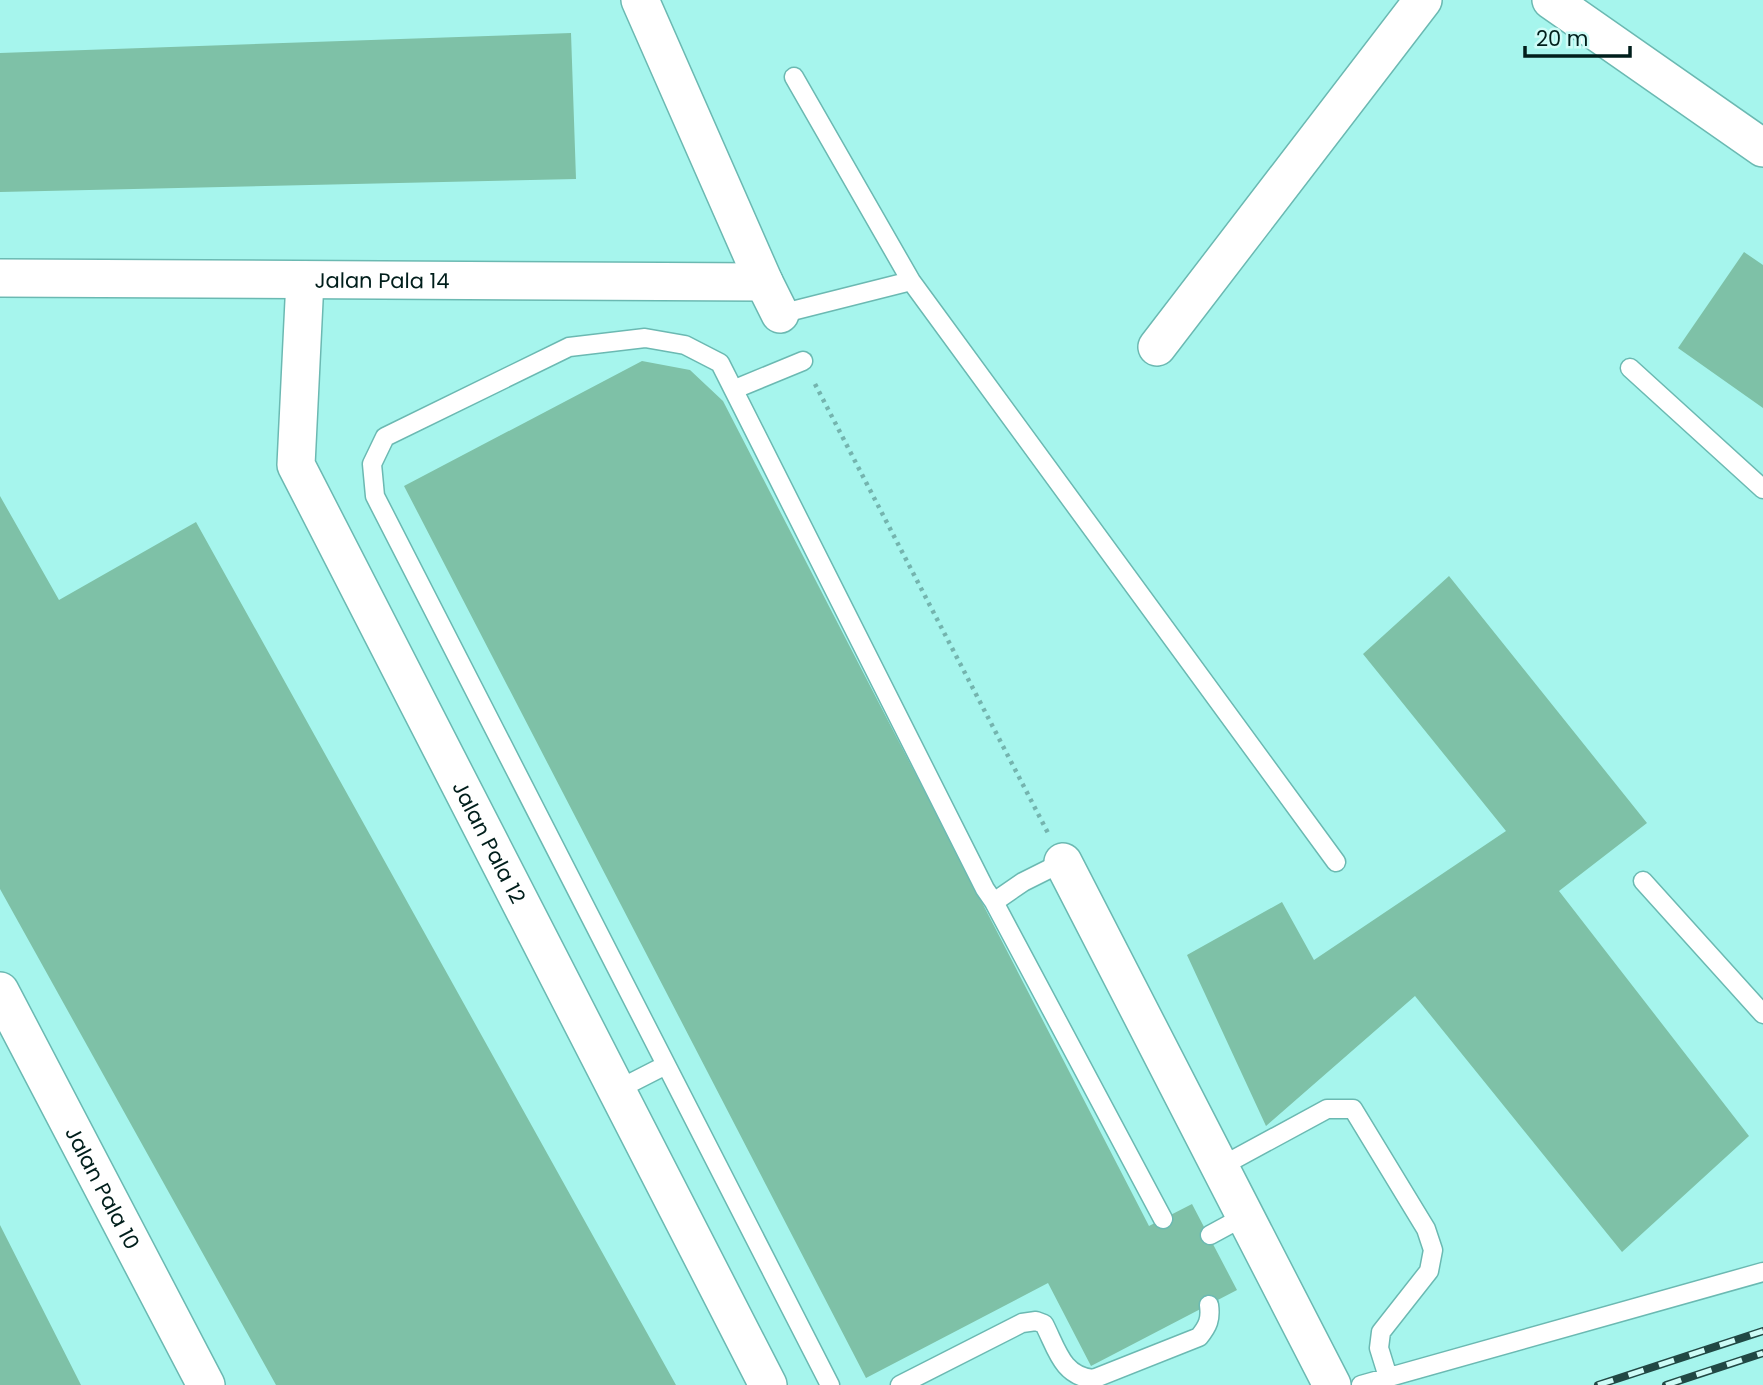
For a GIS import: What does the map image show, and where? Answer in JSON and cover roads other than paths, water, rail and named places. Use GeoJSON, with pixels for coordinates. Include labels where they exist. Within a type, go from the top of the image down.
{"type":"FeatureCollection","features":[{"type":"Feature","properties":{"kind":"street"},"geometry":{"type":"LineString","coordinates":[[640,0],[772,298]]}},
{"type":"Feature","properties":{"kind":"street"},"geometry":{"type":"LineString","coordinates":[[1157,347],[1423,0]]}},
{"type":"Feature","properties":{"kind":"street"},"geometry":{"type":"LineString","coordinates":[[1551,0],[1763,148]]}},
{"type":"Feature","properties":{"kind":"street","name":"Jalan Pala 14"},"geometry":{"type":"LineString","coordinates":[[0,278],[305,280],[772,298]]}},
{"type":"Feature","properties":{"kind":"street","name":"Jalan Pala 12"},"geometry":{"type":"LineString","coordinates":[[305,280],[296,464],[768,1385]]}},
{"type":"Feature","properties":{"kind":"street"},"geometry":{"type":"LineString","coordinates":[[1063,862],[1332,1385]]}},
{"type":"Feature","properties":{"kind":"street","name":"Jalan Pala 10"},"geometry":{"type":"LineString","coordinates":[[0,991],[206,1385]]}},
{"type":"Feature","properties":{"kind":"lane"},"geometry":{"type":"LineString","coordinates":[[794,77],[911,281],[1336,862]]}},
{"type":"Feature","properties":{"kind":"lane"},"geometry":{"type":"LineString","coordinates":[[772,298],[911,281]]}},
{"type":"Feature","properties":{"kind":"lane"},"geometry":{"type":"LineString","coordinates":[[830,1385],[375,496],[372,464],[385,437],[569,347],[645,338],[685,345],[720,363],[985,889],[994,901],[1163,1219]]}},
{"type":"Feature","properties":{"kind":"lane"},"geometry":{"type":"LineString","coordinates":[[735,389],[803,361]]}},
{"type":"Feature","properties":{"kind":"lane"},"geometry":{"type":"LineString","coordinates":[[1630,368],[1763,489]]}},
{"type":"Feature","properties":{"kind":"lane"},"geometry":{"type":"LineString","coordinates":[[994,901],[1023,882],[1063,862]]}},
{"type":"Feature","properties":{"kind":"lane"},"geometry":{"type":"LineString","coordinates":[[1643,881],[1763,1014]]}},
{"type":"Feature","properties":{"kind":"lane"},"geometry":{"type":"LineString","coordinates":[[617,1090],[666,1065]]}},
{"type":"Feature","properties":{"kind":"lane"},"geometry":{"type":"LineString","coordinates":[[1220,1167],[1327,1109],[1353,1109],[1426,1229],[1433,1250],[1429,1271],[1381,1332],[1379,1348],[1388,1377]]}},
{"type":"Feature","properties":{"kind":"lane"},"geometry":{"type":"LineString","coordinates":[[1210,1235],[1245,1216]]}},
{"type":"Feature","properties":{"kind":"lane"},"geometry":{"type":"LineString","coordinates":[[1360,1385],[1763,1272]]}},
{"type":"Feature","properties":{"kind":"lane"},"geometry":{"type":"LineString","coordinates":[[900,1385],[1022,1323],[1036,1321],[1044,1324],[1069,1372],[1093,1379],[1199,1337],[1210,1316],[1209,1305]]}},
{"type":"Feature","properties":{"kind":"railway"},"geometry":{"type":"LineString","coordinates":[[1598,1385],[1763,1331]]}},
{"type":"Feature","properties":{"kind":"railway"},"geometry":{"type":"LineString","coordinates":[[1666,1385],[1763,1353]]}}]}
